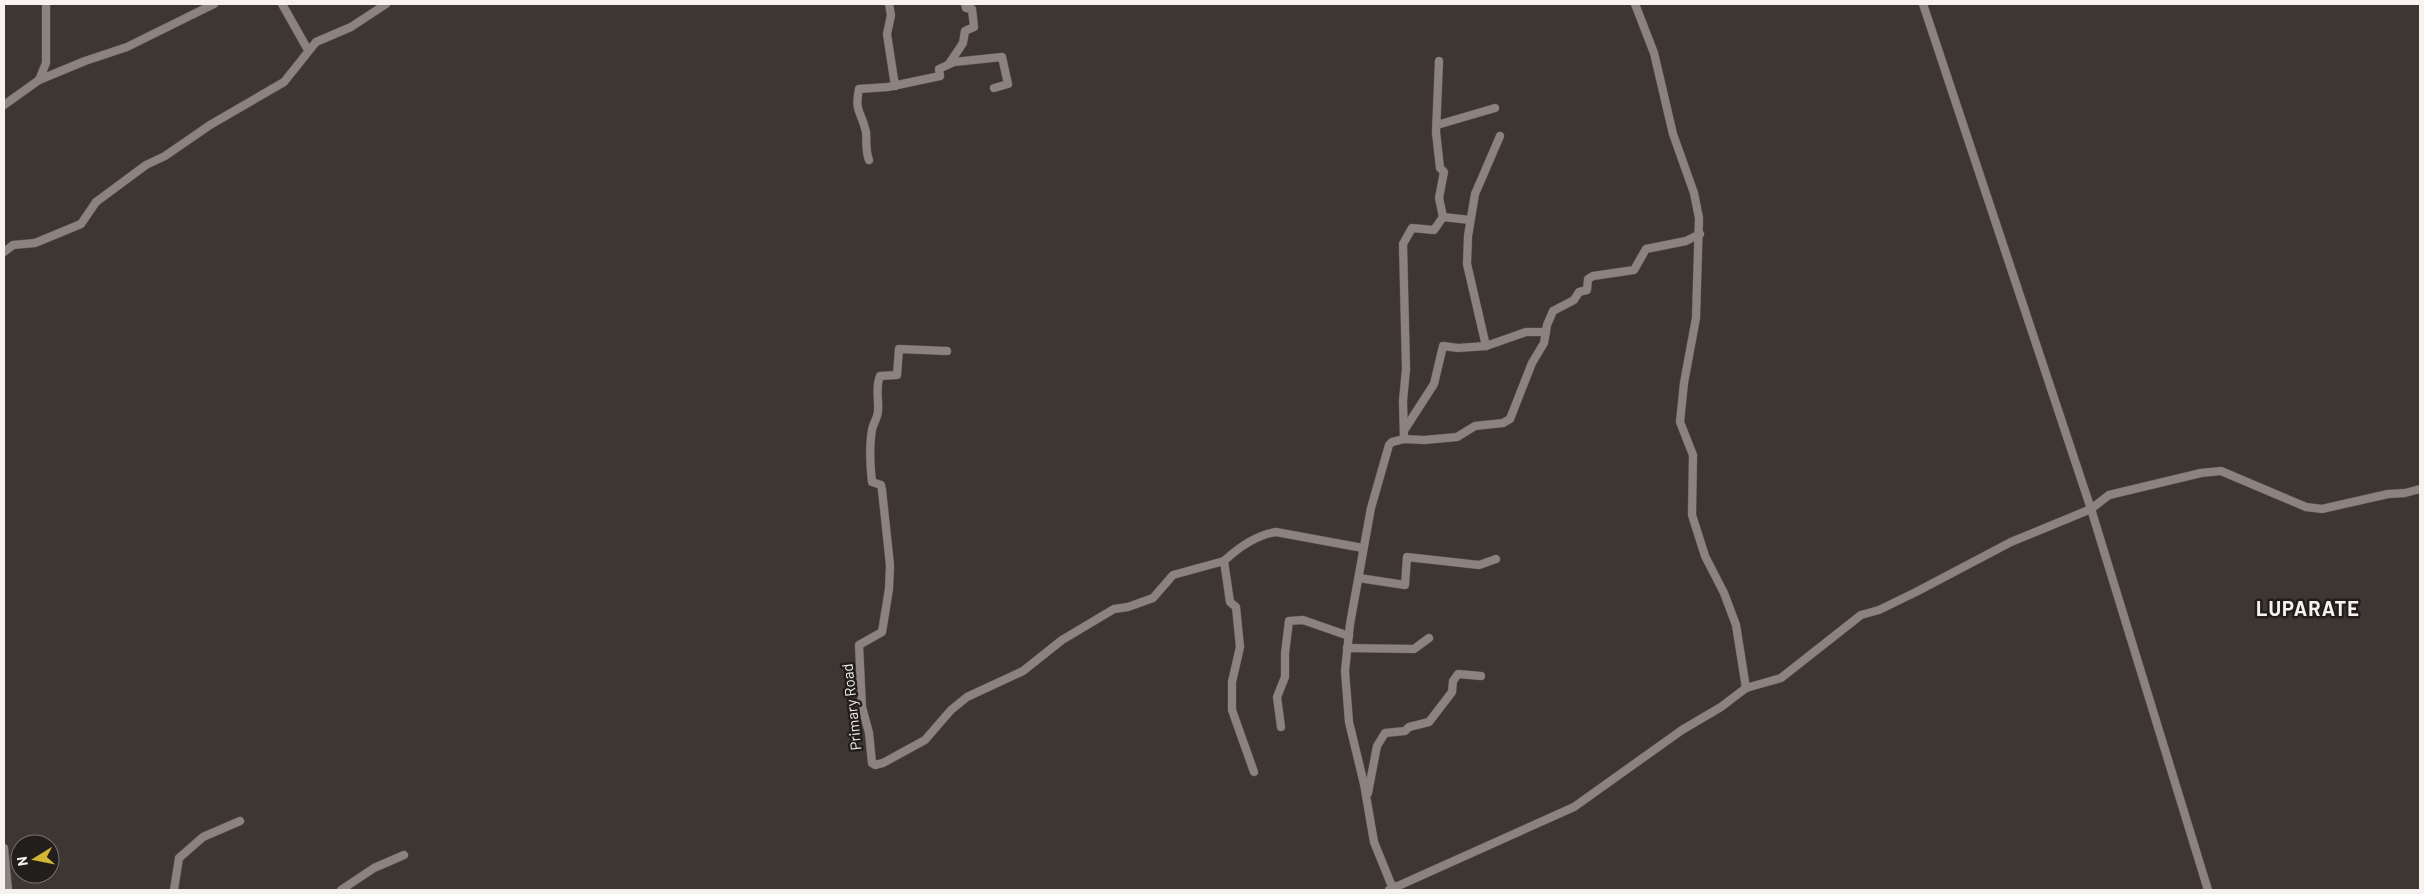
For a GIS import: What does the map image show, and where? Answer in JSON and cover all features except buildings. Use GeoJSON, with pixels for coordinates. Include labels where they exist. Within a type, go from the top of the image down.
{"type":"FeatureCollection","features":[{"type":"Feature","properties":{"kind":"street"},"geometry":{"type":"LineString","coordinates":[[39,80],[46,64],[46,4]]}},
{"type":"Feature","properties":{"kind":"street"},"geometry":{"type":"LineString","coordinates":[[4,105],[39,80],[126,46],[214,4]]}},
{"type":"Feature","properties":{"kind":"street"},"geometry":{"type":"LineString","coordinates":[[282,4],[308,50]]}},
{"type":"Feature","properties":{"kind":"street"},"geometry":{"type":"LineString","coordinates":[[4,252],[13,245],[26,245],[81,224],[96,202],[146,165],[165,156],[210,124],[284,82],[316,42],[351,27],[386,4]]}},
{"type":"Feature","properties":{"kind":"street"},"geometry":{"type":"LineString","coordinates":[[889,4],[892,15],[887,34],[894,68],[895,86]]}},
{"type":"Feature","properties":{"kind":"street"},"geometry":{"type":"LineString","coordinates":[[949,64],[963,43],[966,31],[974,27],[972,9],[966,8],[965,4]]}},
{"type":"Feature","properties":{"kind":"street"},"geometry":{"type":"LineString","coordinates":[[1634,4],[1654,53],[1673,134],[1694,193],[1700,218],[1696,318],[1684,383],[1680,422],[1693,455],[1692,515],[1705,556],[1724,593],[1736,625],[1746,688]]}},
{"type":"Feature","properties":{"kind":"street"},"geometry":{"type":"LineString","coordinates":[[1924,4],[2092,509],[2208,890]]}},
{"type":"Feature","properties":{"kind":"street"},"geometry":{"type":"LineString","coordinates":[[869,160],[866,153],[866,130],[856,104],[859,89],[895,86],[940,76],[939,69],[949,64],[1002,57],[1008,84],[994,88]]}},
{"type":"Feature","properties":{"kind":"street"},"geometry":{"type":"LineString","coordinates":[[1404,435],[1406,369],[1403,244],[1412,228],[1434,230],[1443,216],[1439,198],[1444,172],[1440,168],[1437,126],[1439,62]]}},
{"type":"Feature","properties":{"kind":"street"},"geometry":{"type":"LineString","coordinates":[[1437,126],[1495,108]]}},
{"type":"Feature","properties":{"kind":"street"},"geometry":{"type":"LineString","coordinates":[[1486,346],[1467,264],[1470,220],[1475,194],[1500,136]]}},
{"type":"Feature","properties":{"kind":"street"},"geometry":{"type":"LineString","coordinates":[[1443,216],[1470,220]]}},
{"type":"Feature","properties":{"kind":"street"},"geometry":{"type":"LineString","coordinates":[[1404,435],[1424,440],[1457,437],[1475,426],[1503,423],[1510,419],[1532,363],[1544,343],[1553,311],[1574,300],[1579,292],[1587,290],[1588,279],[1593,276],[1634,270],[1646,249],[1686,241],[1700,234]]}},
{"type":"Feature","properties":{"kind":"street"},"geometry":{"type":"LineString","coordinates":[[1546,332],[1526,332],[1486,346],[1458,348],[1442,346],[1434,384],[1404,435],[1389,445],[1370,508],[1348,636],[1345,671],[1349,722],[1367,800],[1374,842],[1392,888],[1574,807],[1682,730],[1721,707],[1746,688],[1781,678],[1861,615],[1879,610],[1909,596],[2011,542],[2092,509],[2108,496],[2201,473],[2221,471],[2244,479],[2306,507],[2322,509],[2420,489]]}},
{"type":"Feature","properties":{"kind":"street","name":"Primary Road"},"geometry":{"type":"LineString","coordinates":[[947,351],[899,349],[897,375],[880,376],[879,380],[876,397],[878,412],[872,427],[870,447],[871,470],[872,482],[881,485],[882,490],[890,565],[889,589],[882,632],[859,645],[862,707],[869,733],[872,763],[882,763],[925,740],[951,710],[967,697],[1023,672],[1062,640],[1114,609],[1128,607],[1153,598],[1173,575],[1224,561]]}},
{"type":"Feature","properties":{"kind":"street"},"geometry":{"type":"LineString","coordinates":[[1254,772],[1232,710],[1232,682],[1240,647],[1236,608],[1230,602],[1224,561],[1244,545],[1264,534],[1276,532],[1363,548]]}},
{"type":"Feature","properties":{"kind":"street"},"geometry":{"type":"LineString","coordinates":[[1359,578],[1405,585],[1407,557],[1479,564],[1496,558]]}},
{"type":"Feature","properties":{"kind":"street"},"geometry":{"type":"LineString","coordinates":[[1281,727],[1277,697],[1285,677],[1285,653],[1289,621],[1303,620],[1348,636]]}},
{"type":"Feature","properties":{"kind":"street"},"geometry":{"type":"LineString","coordinates":[[1347,648],[1414,649],[1429,638]]}},
{"type":"Feature","properties":{"kind":"street"},"geometry":{"type":"LineString","coordinates":[[1367,800],[1377,746],[1385,733],[1405,731],[1408,727],[1430,722],[1452,692],[1453,681],[1458,674],[1481,676]]}},
{"type":"Feature","properties":{"kind":"street"},"geometry":{"type":"LineString","coordinates":[[174,890],[179,858],[203,837],[240,821]]}},
{"type":"Feature","properties":{"kind":"street"},"geometry":{"type":"LineString","coordinates":[[4,848],[8,890]]}},
{"type":"Feature","properties":{"kind":"street"},"geometry":{"type":"LineString","coordinates":[[341,890],[374,868],[404,855]]}},
{"type":"Feature","properties":{"kind":"district","name":"LUPARATE"},"geometry":{"type":"Point","coordinates":[2308,608]}}]}
